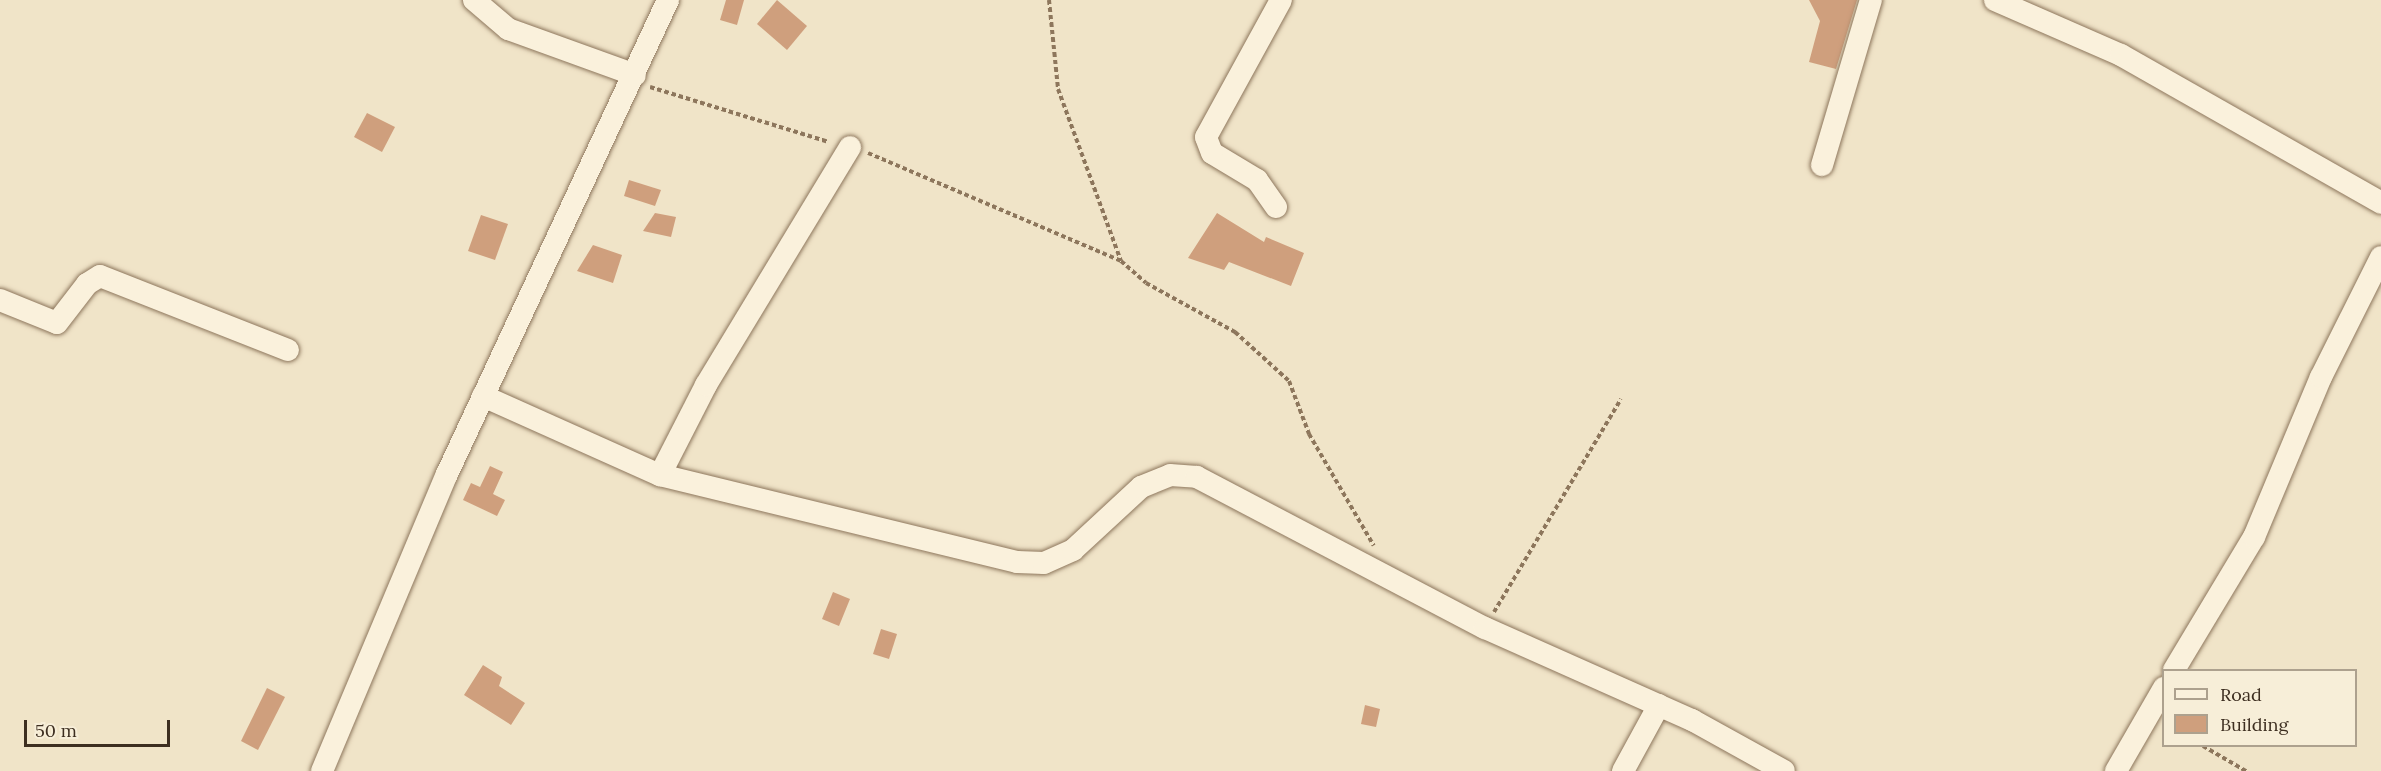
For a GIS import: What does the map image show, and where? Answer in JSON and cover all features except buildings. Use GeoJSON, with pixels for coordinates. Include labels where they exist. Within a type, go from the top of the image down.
{"type":"FeatureCollection","features":[{"type":"Feature","properties":{"kind":"street"},"geometry":{"type":"LineString","coordinates":[[474,0],[508,29],[634,78]]}},
{"type":"Feature","properties":{"kind":"street"},"geometry":{"type":"LineString","coordinates":[[322,771],[483,396],[634,78],[668,0]]}},
{"type":"Feature","properties":{"kind":"street"},"geometry":{"type":"LineString","coordinates":[[1276,207],[1257,180],[1212,153],[1206,137],[1281,0]]}},
{"type":"Feature","properties":{"kind":"street"},"geometry":{"type":"LineString","coordinates":[[1822,165],[1871,0]]}},
{"type":"Feature","properties":{"kind":"street"},"geometry":{"type":"LineString","coordinates":[[1995,0],[2121,56],[2381,203]]}},
{"type":"Feature","properties":{"kind":"street"},"geometry":{"type":"LineString","coordinates":[[660,475],[706,385],[850,147]]}},
{"type":"Feature","properties":{"kind":"street"},"geometry":{"type":"LineString","coordinates":[[2176,669],[2254,537],[2321,376],[2381,257]]}},
{"type":"Feature","properties":{"kind":"street"},"geometry":{"type":"LineString","coordinates":[[0,300],[57,323],[87,284],[100,276],[288,350]]}},
{"type":"Feature","properties":{"kind":"street"},"geometry":{"type":"LineString","coordinates":[[483,396],[660,475],[970,552],[1044,563],[1073,550],[1141,486],[1170,475],[1197,477],[1485,628],[1659,705],[1784,771]]}},
{"type":"Feature","properties":{"kind":"street"},"geometry":{"type":"LineString","coordinates":[[2116,771],[2162,690]]}},
{"type":"Feature","properties":{"kind":"street"},"geometry":{"type":"LineString","coordinates":[[1623,771],[1659,705]]}},
{"type":"Feature","properties":{"kind":"path"},"geometry":{"type":"LineString","coordinates":[[1049,0],[1058,88],[1121,261]]}},
{"type":"Feature","properties":{"kind":"path"},"geometry":{"type":"LineString","coordinates":[[634,78],[850,147],[1121,261],[1146,283],[1235,332],[1289,381],[1309,434],[1377,550]]}},
{"type":"Feature","properties":{"kind":"path"},"geometry":{"type":"LineString","coordinates":[[1485,628],[1621,399]]}},
{"type":"Feature","properties":{"kind":"path"},"geometry":{"type":"LineString","coordinates":[[2205,747],[2246,771]]}}]}
